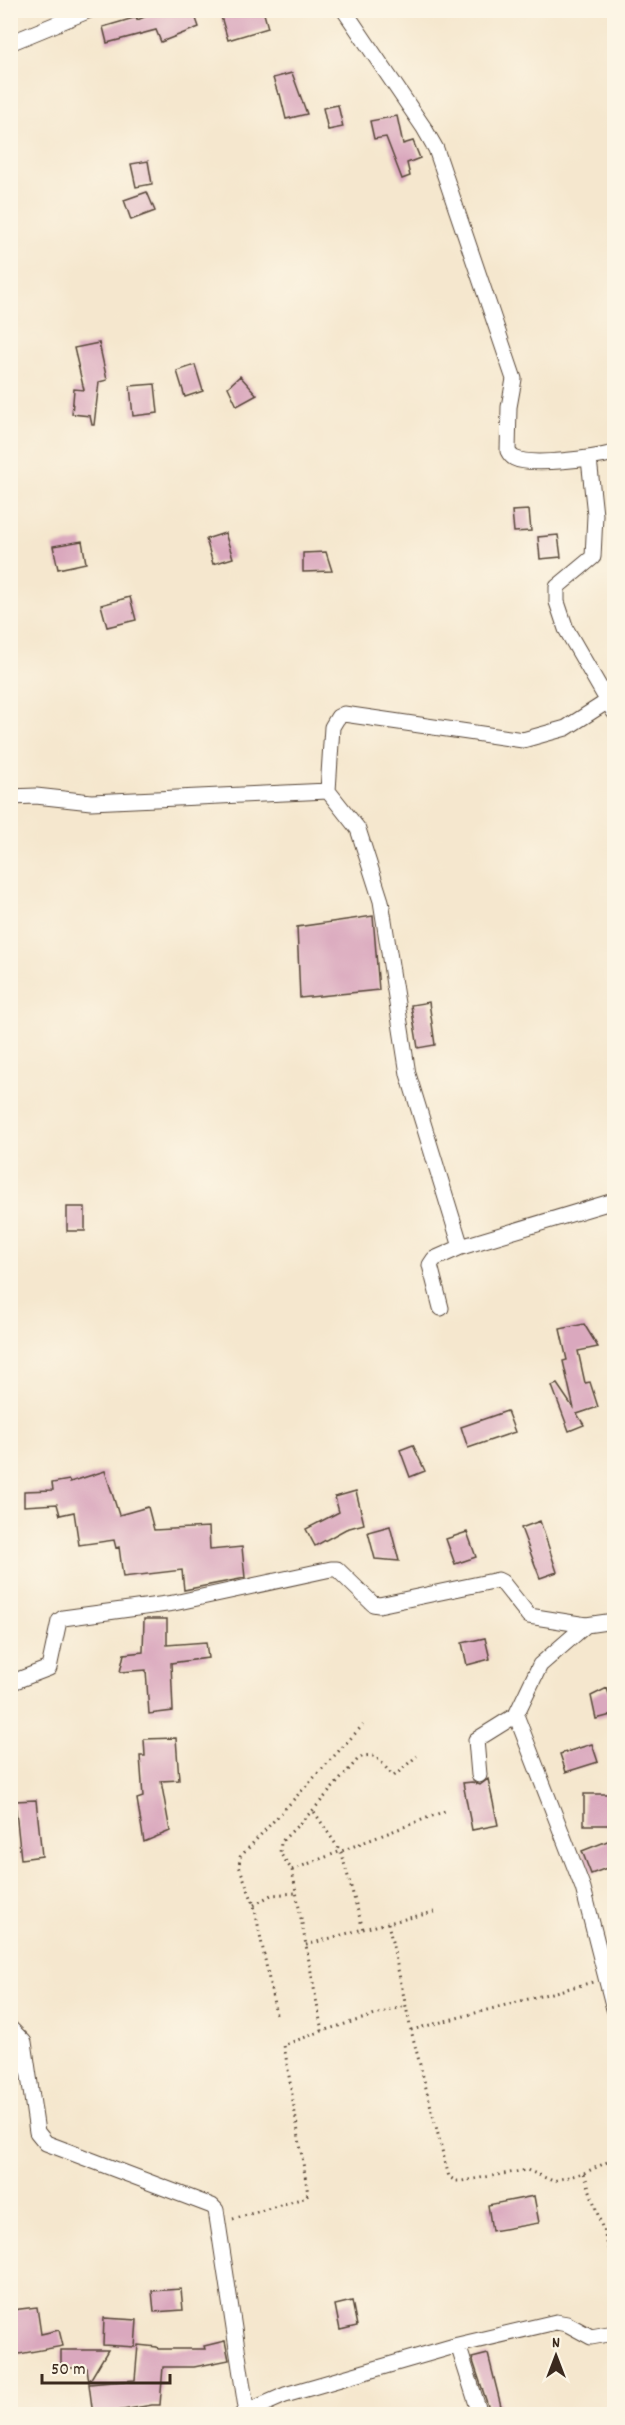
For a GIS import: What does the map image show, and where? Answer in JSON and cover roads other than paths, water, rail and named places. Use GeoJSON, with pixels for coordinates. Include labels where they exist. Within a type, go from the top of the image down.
{"type":"FeatureCollection","features":[{"type":"Feature","properties":{"kind":"street"},"geometry":{"type":"LineString","coordinates":[[10,43],[90,10]]}},
{"type":"Feature","properties":{"kind":"street"},"geometry":{"type":"LineString","coordinates":[[344,10],[436,149],[514,379],[508,451],[513,458],[525,461],[589,459],[615,453]]}},
{"type":"Feature","properties":{"kind":"street"},"geometry":{"type":"LineString","coordinates":[[461,1247],[408,1074],[381,901],[358,829],[328,791],[332,727],[338,717],[344,714],[523,740],[566,728],[611,706],[566,628],[557,602],[557,587],[593,557],[594,553],[595,515],[589,459]]}},
{"type":"Feature","properties":{"kind":"street"},"geometry":{"type":"LineString","coordinates":[[10,797],[36,795],[91,802],[328,791]]}},
{"type":"Feature","properties":{"kind":"street"},"geometry":{"type":"LineString","coordinates":[[441,1308],[430,1265],[434,1258],[461,1247],[615,1201]]}},
{"type":"Feature","properties":{"kind":"street"},"geometry":{"type":"LineString","coordinates":[[10,1683],[49,1668],[58,1621],[63,1618],[174,1603],[331,1569],[337,1569],[374,1604],[379,1605],[498,1580],[529,1616],[586,1625],[615,1621]]}},
{"type":"Feature","properties":{"kind":"street"},"geometry":{"type":"LineString","coordinates":[[479,1775],[476,1740],[516,1715],[540,1665],[586,1625]]}},
{"type":"Feature","properties":{"kind":"street"},"geometry":{"type":"LineString","coordinates":[[516,1715],[583,1888],[615,2010]]}},
{"type":"Feature","properties":{"kind":"street"},"geometry":{"type":"LineString","coordinates":[[10,2028],[24,2042],[38,2132],[46,2143],[212,2206],[216,2210],[245,2414],[285,2395],[458,2345],[556,2322],[567,2324],[591,2337],[615,2333]]}},
{"type":"Feature","properties":{"kind":"street"},"geometry":{"type":"LineString","coordinates":[[458,2345],[480,2415]]}}]}
